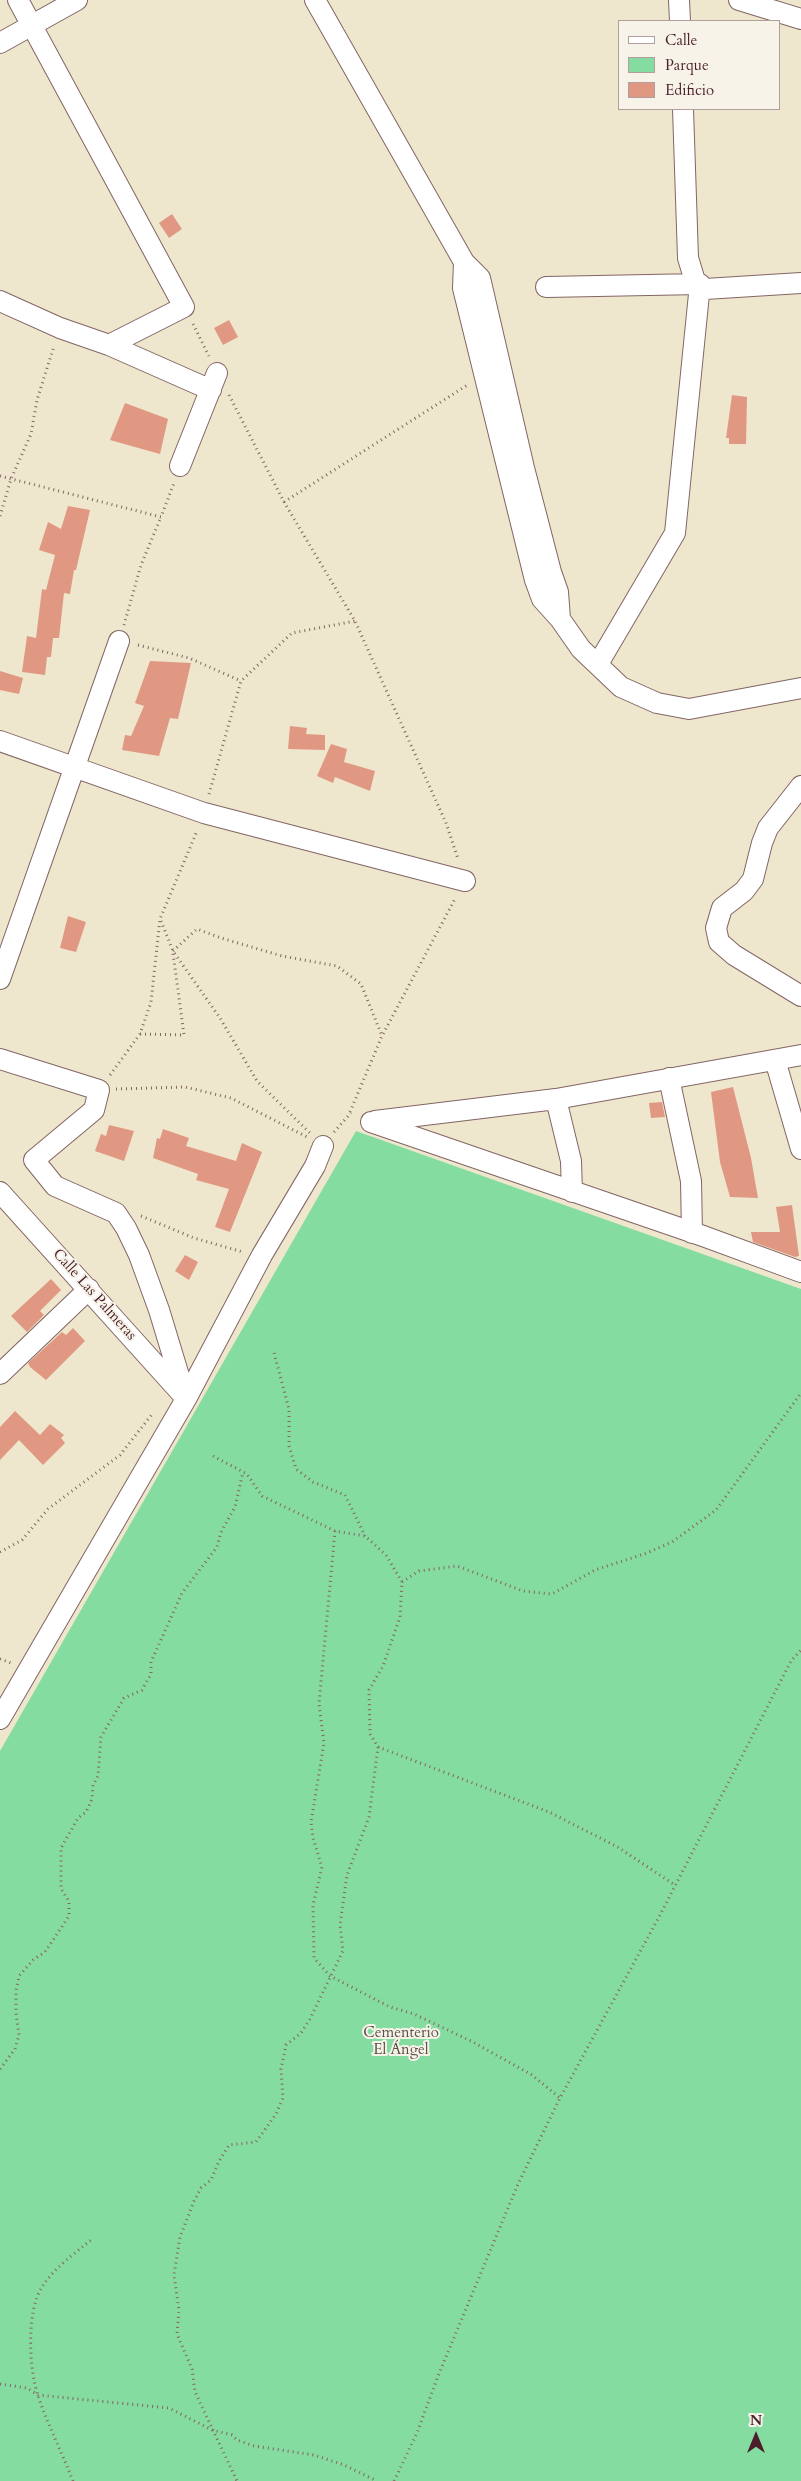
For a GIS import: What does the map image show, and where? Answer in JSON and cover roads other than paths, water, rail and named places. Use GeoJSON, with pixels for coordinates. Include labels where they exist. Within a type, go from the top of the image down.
{"type":"FeatureCollection","features":[{"type":"Feature","properties":{"kind":"street"},"geometry":{"type":"LineString","coordinates":[[18,0],[33,24],[184,308],[109,345]]}},
{"type":"Feature","properties":{"kind":"street"},"geometry":{"type":"LineString","coordinates":[[0,44],[77,0]]}},
{"type":"Feature","properties":{"kind":"street"},"geometry":{"type":"LineString","coordinates":[[315,0],[464,262],[480,278],[524,468],[558,592],[560,619]]}},
{"type":"Feature","properties":{"kind":"street"},"geometry":{"type":"LineString","coordinates":[[679,0],[680,20]]}},
{"type":"Feature","properties":{"kind":"street"},"geometry":{"type":"LineString","coordinates":[[739,0],[801,19]]}},
{"type":"Feature","properties":{"kind":"street"},"geometry":{"type":"LineString","coordinates":[[683,110],[690,273],[705,289],[801,283]]}},
{"type":"Feature","properties":{"kind":"street"},"geometry":{"type":"LineString","coordinates":[[464,262],[463,288],[535,580],[542,599],[560,619],[581,649],[621,687],[657,703],[688,709],[801,688]]}},
{"type":"Feature","properties":{"kind":"street"},"geometry":{"type":"LineString","coordinates":[[546,287],[700,284]]}},
{"type":"Feature","properties":{"kind":"street"},"geometry":{"type":"LineString","coordinates":[[598,664],[675,533],[700,284]]}},
{"type":"Feature","properties":{"kind":"street"},"geometry":{"type":"LineString","coordinates":[[0,301],[60,328],[214,382],[180,466]]}},
{"type":"Feature","properties":{"kind":"street"},"geometry":{"type":"LineString","coordinates":[[0,979],[119,641]]}},
{"type":"Feature","properties":{"kind":"street"},"geometry":{"type":"LineString","coordinates":[[0,741],[204,812],[465,882]]}},
{"type":"Feature","properties":{"kind":"street"},"geometry":{"type":"LineString","coordinates":[[801,786],[768,828],[762,843],[753,879],[744,891],[722,908],[716,928],[719,942],[734,956],[801,996]]}},
{"type":"Feature","properties":{"kind":"street"},"geometry":{"type":"LineString","coordinates":[[801,1055],[556,1099],[371,1122],[801,1272]]}},
{"type":"Feature","properties":{"kind":"street"},"geometry":{"type":"LineString","coordinates":[[0,1059],[99,1090],[94,1110],[34,1160],[54,1186],[116,1212],[139,1256],[159,1310],[186,1399]]}},
{"type":"Feature","properties":{"kind":"street"},"geometry":{"type":"LineString","coordinates":[[775,1060],[801,1149]]}},
{"type":"Feature","properties":{"kind":"street"},"geometry":{"type":"LineString","coordinates":[[669,1078],[691,1182],[692,1233]]}},
{"type":"Feature","properties":{"kind":"street"},"geometry":{"type":"LineString","coordinates":[[556,1099],[571,1161],[572,1192]]}},
{"type":"Feature","properties":{"kind":"street"},"geometry":{"type":"LineString","coordinates":[[0,1719],[186,1399],[262,1255],[315,1166],[323,1146]]}},
{"type":"Feature","properties":{"kind":"street","name":"Calle Las Palmeras"},"geometry":{"type":"LineString","coordinates":[[0,1192],[186,1399]]}},
{"type":"Feature","properties":{"kind":"street"},"geometry":{"type":"LineString","coordinates":[[0,1374],[89,1289]]}},
{"type":"Feature","properties":{"kind":"park label","name":"Cementerio El Ángel"},"geometry":{"type":"Point","coordinates":[401,2042]}}]}
